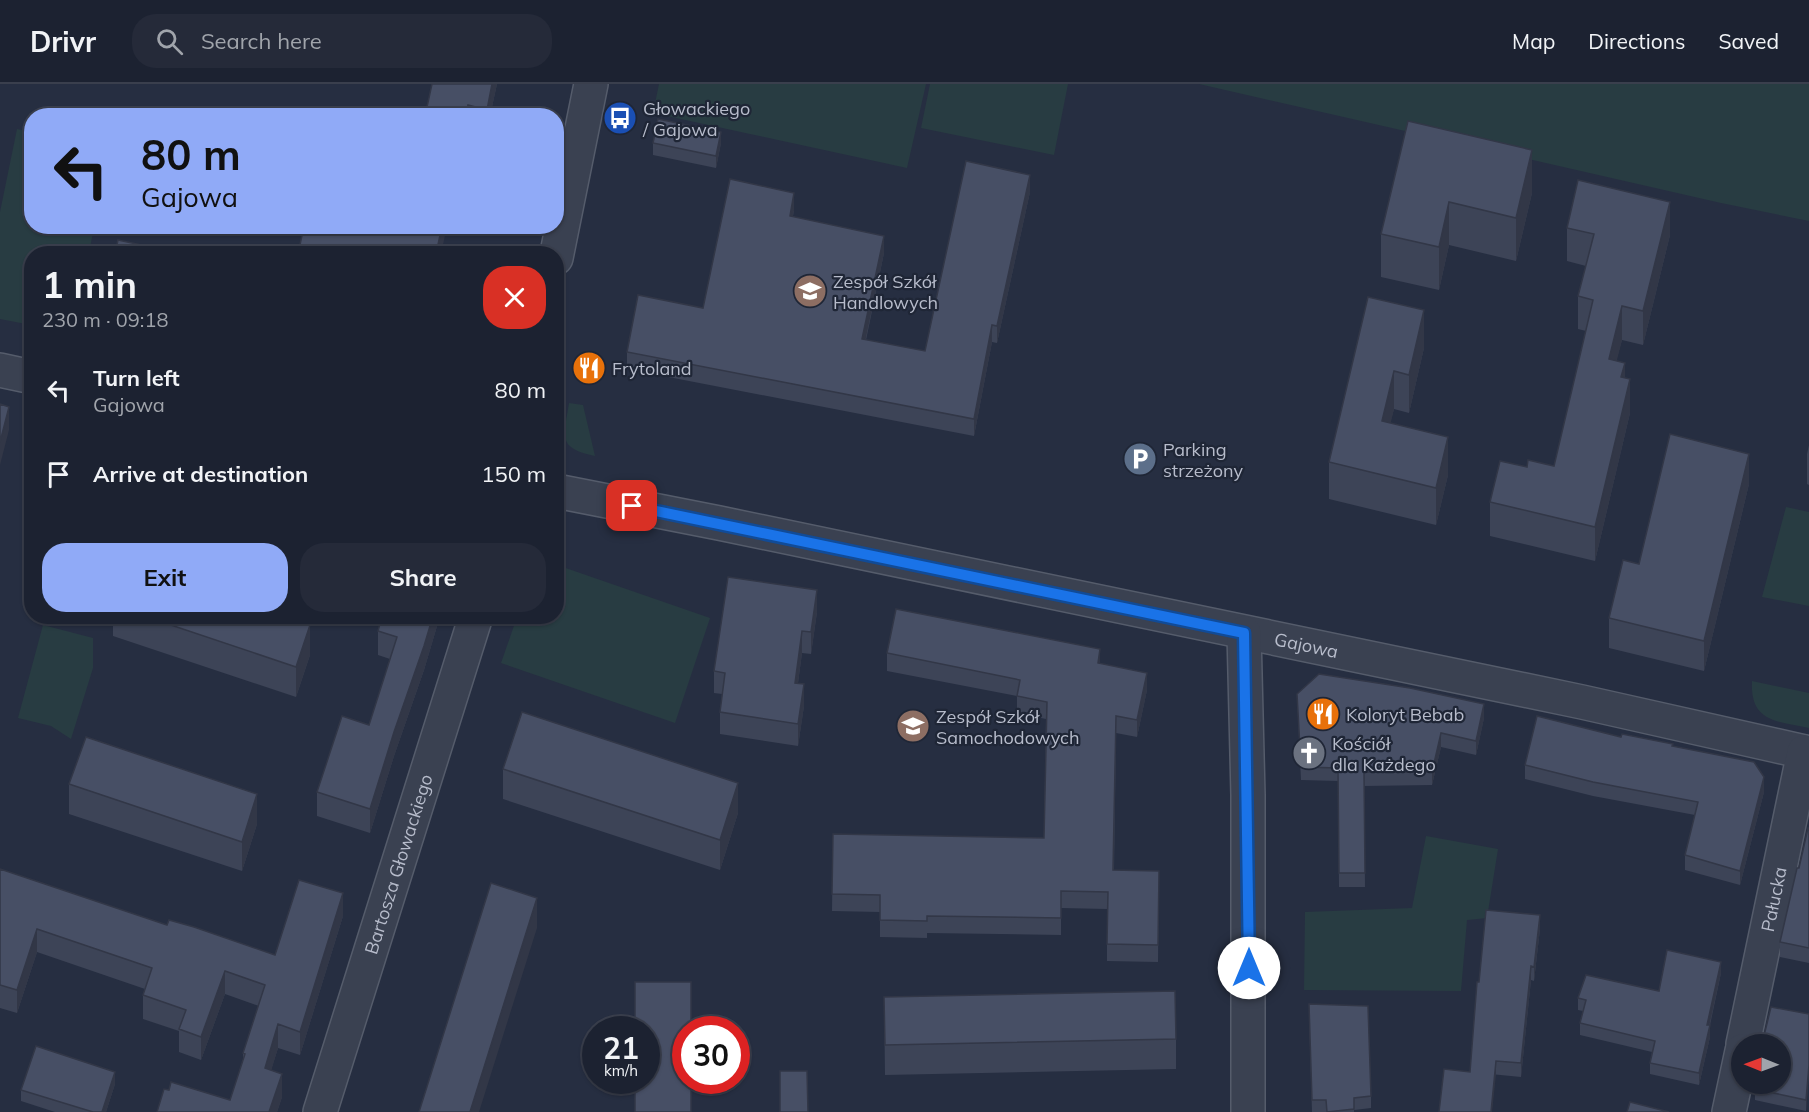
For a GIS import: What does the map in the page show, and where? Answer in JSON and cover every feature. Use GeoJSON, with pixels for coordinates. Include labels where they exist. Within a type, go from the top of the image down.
{"type":"FeatureCollection","features":[{"type":"Feature","properties":{"kind":"street"},"geometry":{"type":"LineString","coordinates":[[564,218],[591,84]]}},
{"type":"Feature","properties":{"kind":"street"},"geometry":{"type":"LineString","coordinates":[[0,370],[24,375]]}},
{"type":"Feature","properties":{"kind":"street","name":"Gajowa"},"geometry":{"type":"LineString","coordinates":[[564,493],[1582,702],[1807,753]]}},
{"type":"Feature","properties":{"kind":"street","name":"Bartosza Głowackiego"},"geometry":{"type":"LineString","coordinates":[[320,1112],[473,624]]}},
{"type":"Feature","properties":{"kind":"street"},"geometry":{"type":"LineString","coordinates":[[1244,633],[1248,807],[1248,1112]]}},
{"type":"Feature","properties":{"kind":"street","name":"Pałucka"},"geometry":{"type":"LineString","coordinates":[[1745,1034],[1807,753]]}},
{"type":"Feature","properties":{"kind":"street"},"geometry":{"type":"LineString","coordinates":[[1729,1112],[1733,1094]]}},
{"type":"Feature","properties":{"kind":"shaded area"},"geometry":{"type":"Polygon","coordinates":[[[659,84],[926,84],[907,168],[653,113],[659,84]]]}},
{"type":"Feature","properties":{"kind":"shaded area"},"geometry":{"type":"Polygon","coordinates":[[[930,84],[1068,84],[1054,155],[921,128],[930,84]]]}},
{"type":"Feature","properties":{"kind":"shaded area"},"geometry":{"type":"Polygon","coordinates":[[[1199,84],[1809,84],[1809,221],[1721,203],[1199,84]]]}},
{"type":"Feature","properties":{"kind":"shaded area"},"geometry":{"type":"Polygon","coordinates":[[[17,129],[24,130],[24,234],[93,234],[90,246],[24,246],[24,324],[0,319],[0,212],[17,129]]]}},
{"type":"Feature","properties":{"kind":"shaded area"},"geometry":{"type":"Polygon","coordinates":[[[569,403],[583,405],[595,456],[582,453],[568,444],[565,424],[569,403]]]}},
{"type":"Feature","properties":{"kind":"shaded area"},"geometry":{"type":"Polygon","coordinates":[[[1786,507],[1809,512],[1809,606],[1762,597],[1786,507]]]}},
{"type":"Feature","properties":{"kind":"shaded area"},"geometry":{"type":"Polygon","coordinates":[[[564,567],[710,618],[675,723],[501,663],[515,624],[564,624],[564,567]]]}},
{"type":"Feature","properties":{"kind":"shaded area"},"geometry":{"type":"Polygon","coordinates":[[[43,625],[93,638],[93,668],[71,739],[51,726],[18,718],[43,625]]]}},
{"type":"Feature","properties":{"kind":"shaded area"},"geometry":{"type":"Polygon","coordinates":[[[1752,681],[1809,693],[1809,728],[1776,721],[1760,712],[1755,705],[1752,681]]]}},
{"type":"Feature","properties":{"kind":"shaded area"},"geometry":{"type":"Polygon","coordinates":[[[1426,836],[1498,849],[1487,918],[1467,920],[1461,991],[1304,990],[1305,912],[1412,908],[1426,836]]]}},
{"type":"Feature","properties":{"kind":"building"},"geometry":{"type":"Polygon","coordinates":[[[432,84],[492,84],[487,108],[468,105],[467,108],[427,108],[432,84]]]}},
{"type":"Feature","properties":{"kind":"building"},"geometry":{"type":"Polygon","coordinates":[[[658,119],[721,132],[716,156],[653,143],[658,119]]]}},
{"type":"Feature","properties":{"kind":"building"},"geometry":{"type":"Polygon","coordinates":[[[1408,121],[1532,150],[1516,218],[1449,202],[1439,247],[1381,234],[1408,121]]]}},
{"type":"Feature","properties":{"kind":"building"},"geometry":{"type":"Polygon","coordinates":[[[966,161],[1030,175],[997,326],[992,325],[974,419],[627,352],[638,295],[703,308],[730,179],[794,193],[790,216],[884,236],[862,339],[925,351],[966,161]]]}},
{"type":"Feature","properties":{"kind":"building"},"geometry":{"type":"Polygon","coordinates":[[[1578,180],[1670,202],[1643,311],[1622,306],[1609,359],[1625,363],[1621,377],[1630,379],[1595,527],[1490,502],[1500,461],[1527,467],[1528,460],[1554,466],[1593,300],[1578,296],[1594,234],[1567,228],[1578,180]]]}},
{"type":"Feature","properties":{"kind":"building"},"geometry":{"type":"Polygon","coordinates":[[[302,234],[440,234],[438,246],[300,246],[302,234]]]}},
{"type":"Feature","properties":{"kind":"building"},"geometry":{"type":"Polygon","coordinates":[[[118,240],[146,246],[117,246],[118,240]]]}},
{"type":"Feature","properties":{"kind":"building"},"geometry":{"type":"Polygon","coordinates":[[[1368,297],[1424,310],[1409,375],[1394,371],[1382,421],[1448,437],[1436,488],[1329,462],[1368,297]]]}},
{"type":"Feature","properties":{"kind":"building"},"geometry":{"type":"Polygon","coordinates":[[[0,404],[9,407],[0,442],[0,404]]]}},
{"type":"Feature","properties":{"kind":"building"},"geometry":{"type":"Polygon","coordinates":[[[1670,434],[1749,454],[1704,641],[1609,618],[1623,560],[1639,564],[1670,434]]]}},
{"type":"Feature","properties":{"kind":"building"},"geometry":{"type":"Polygon","coordinates":[[[728,577],[817,590],[811,632],[802,631],[795,683],[804,684],[798,724],[720,712],[725,673],[714,671],[728,577]]]}},
{"type":"Feature","properties":{"kind":"building"},"geometry":{"type":"Polygon","coordinates":[[[896,609],[1100,649],[1098,663],[1147,673],[1137,720],[1116,716],[1113,870],[1159,871],[1158,945],[1107,944],[1108,892],[1061,891],[1061,918],[927,916],[927,921],[880,920],[880,895],[832,894],[833,834],[1044,838],[1047,702],[1017,696],[1020,680],[887,653],[896,609]]]}},
{"type":"Feature","properties":{"kind":"building"},"geometry":{"type":"Polygon","coordinates":[[[168,624],[307,624],[310,625],[296,667],[168,624]]]}},
{"type":"Feature","properties":{"kind":"building"},"geometry":{"type":"Polygon","coordinates":[[[380,624],[431,624],[370,809],[317,792],[342,716],[369,725],[397,637],[378,631],[380,624]]]}},
{"type":"Feature","properties":{"kind":"building"},"geometry":{"type":"Polygon","coordinates":[[[1319,674],[1410,688],[1484,704],[1476,741],[1441,733],[1432,772],[1364,772],[1365,873],[1339,873],[1338,768],[1301,767],[1297,694],[1319,674]]]}},
{"type":"Feature","properties":{"kind":"building"},"geometry":{"type":"Polygon","coordinates":[[[522,712],[738,783],[720,840],[503,769],[522,712]]]}},
{"type":"Feature","properties":{"kind":"building"},"geometry":{"type":"Polygon","coordinates":[[[1537,716],[1621,737],[1622,734],[1754,762],[1764,777],[1740,871],[1685,855],[1698,802],[1593,782],[1525,765],[1537,716]]]}},
{"type":"Feature","properties":{"kind":"building"},"geometry":{"type":"Polygon","coordinates":[[[86,737],[257,794],[242,842],[69,784],[86,737]]]}},
{"type":"Feature","properties":{"kind":"building"},"geometry":{"type":"Polygon","coordinates":[[[1809,828],[1809,948],[1780,942],[1809,828]]]}},
{"type":"Feature","properties":{"kind":"building"},"geometry":{"type":"Polygon","coordinates":[[[0,869],[167,925],[169,920],[275,955],[299,880],[343,893],[300,1032],[278,1024],[265,1068],[282,1074],[269,1112],[157,1112],[164,1089],[169,1090],[171,1082],[230,1100],[265,985],[225,971],[201,1037],[179,1029],[186,1010],[143,995],[152,968],[37,929],[17,990],[0,985],[0,869]]]}},
{"type":"Feature","properties":{"kind":"building"},"geometry":{"type":"Polygon","coordinates":[[[491,883],[537,898],[470,1112],[419,1112],[491,883]]]}},
{"type":"Feature","properties":{"kind":"building"},"geometry":{"type":"Polygon","coordinates":[[[1486,910],[1540,915],[1534,967],[1531,966],[1521,1063],[1496,1061],[1491,1112],[1439,1112],[1444,1069],[1470,1072],[1477,982],[1479,982],[1486,910]]]}},
{"type":"Feature","properties":{"kind":"building"},"geometry":{"type":"Polygon","coordinates":[[[1667,950],[1721,962],[1699,1073],[1650,1063],[1655,1041],[1580,1023],[1586,1000],[1578,998],[1586,975],[1659,991],[1667,950]]]}},
{"type":"Feature","properties":{"kind":"building"},"geometry":{"type":"Polygon","coordinates":[[[635,982],[691,982],[691,1016],[672,1016],[672,1094],[691,1094],[691,1112],[635,1112],[635,1094],[660,1094],[660,1016],[635,1016],[635,982]]]}},
{"type":"Feature","properties":{"kind":"building"},"geometry":{"type":"Polygon","coordinates":[[[1175,991],[1176,1039],[885,1045],[884,997],[1175,991]]]}},
{"type":"Feature","properties":{"kind":"building"},"geometry":{"type":"Polygon","coordinates":[[[1309,1004],[1368,1006],[1371,1096],[1354,1098],[1354,1109],[1327,1112],[1326,1100],[1312,1100],[1309,1004]]]}},
{"type":"Feature","properties":{"kind":"building"},"geometry":{"type":"Polygon","coordinates":[[[1771,1007],[1809,1014],[1806,1100],[1778,1094],[1791,1094],[1791,1034],[1764,1034],[1771,1007]]]}},
{"type":"Feature","properties":{"kind":"building"},"geometry":{"type":"Polygon","coordinates":[[[36,1046],[115,1072],[102,1112],[93,1112],[21,1090],[36,1046]]]}},
{"type":"Feature","properties":{"kind":"building"},"geometry":{"type":"Polygon","coordinates":[[[780,1071],[807,1071],[808,1112],[780,1112],[780,1071]]]}},
{"type":"Feature","properties":{"kind":"building"},"geometry":{"type":"Polygon","coordinates":[[[1630,1102],[1669,1112],[1627,1112],[1630,1102]]]}},
{"type":"Feature","properties":{"kind":"place","name":"Głowackiego / Gajowa"},"geometry":{"type":"Point","coordinates":[620,118]}},
{"type":"Feature","properties":{"kind":"place","name":"Zespół Szkół Handlowych"},"geometry":{"type":"Point","coordinates":[810,291]}},
{"type":"Feature","properties":{"kind":"place","name":"Frytoland"},"geometry":{"type":"Point","coordinates":[589,368]}},
{"type":"Feature","properties":{"kind":"place","name":"Parking strzeżony"},"geometry":{"type":"Point","coordinates":[1140,459]}},
{"type":"Feature","properties":{"kind":"place","name":"Koloryt Bebab"},"geometry":{"type":"Point","coordinates":[1323,714]}},
{"type":"Feature","properties":{"kind":"place","name":"Zespół Szkół Samochodowych"},"geometry":{"type":"Point","coordinates":[913,726]}},
{"type":"Feature","properties":{"kind":"place","name":"Kościół dla Każdego"},"geometry":{"type":"Point","coordinates":[1309,753]}},
{"type":"Feature","properties":{"kind":"route"},"geometry":{"type":"LineString","coordinates":[[632,506],[1244,633],[1249,968]]}}]}
